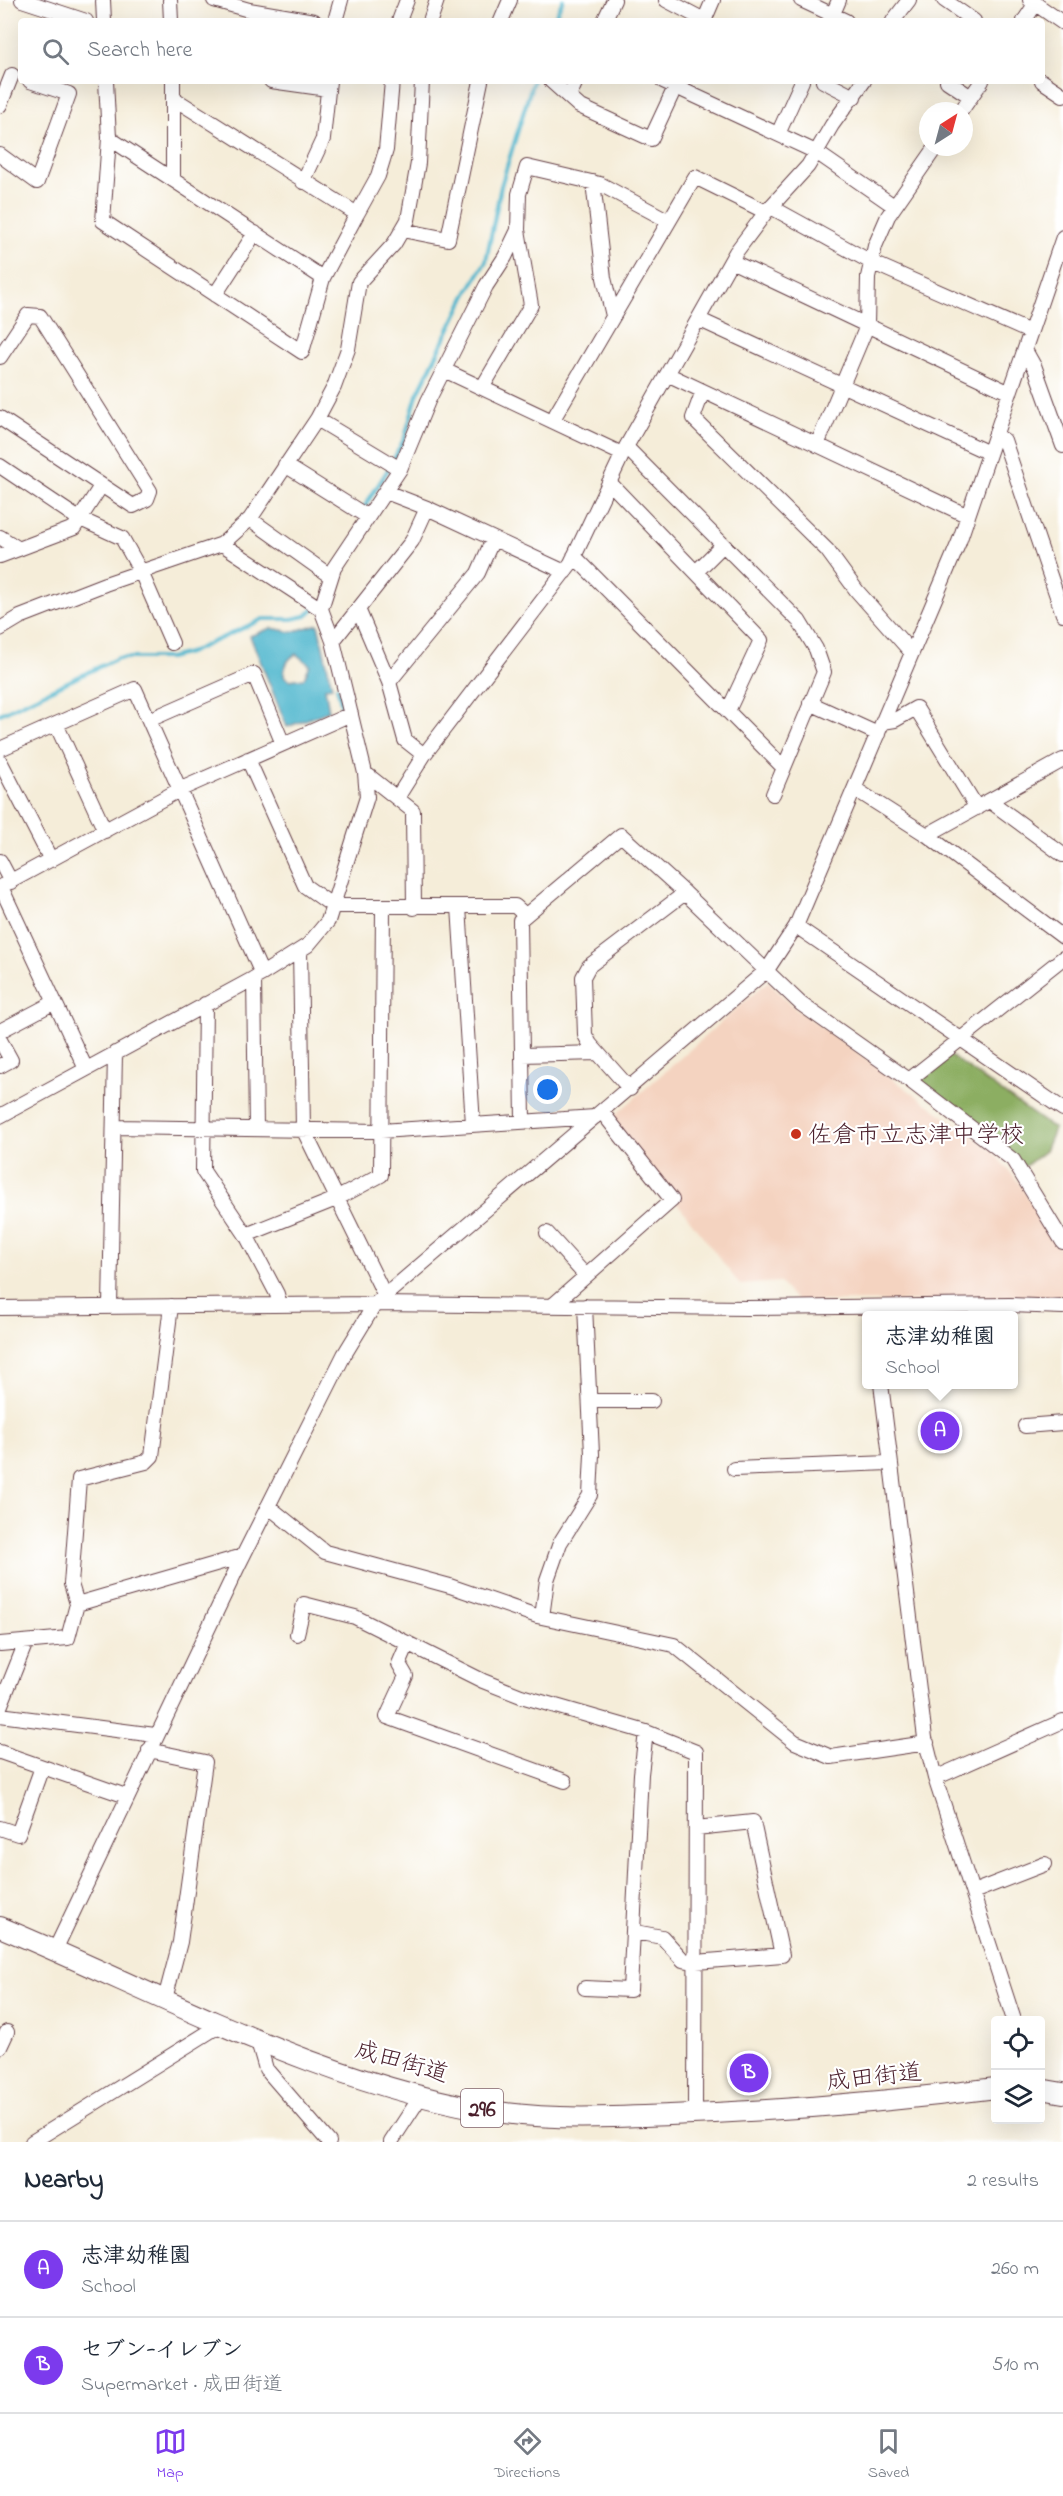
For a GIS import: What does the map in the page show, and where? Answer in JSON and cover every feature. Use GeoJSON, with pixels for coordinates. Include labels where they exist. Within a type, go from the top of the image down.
{"type":"FeatureCollection","features":[{"type":"Feature","properties":{"kind":"highway","name":"成田街道"},"geometry":{"type":"LineString","coordinates":[[0,1927],[257,2038],[421,2096],[505,2113],[550,2116],[695,2114],[806,2109],[991,2089]]}},
{"type":"Feature","properties":{"kind":"highway"},"geometry":{"type":"LineString","coordinates":[[1045,2090],[1063,2093]]}},
{"type":"Feature","properties":{"kind":"street"},"geometry":{"type":"LineString","coordinates":[[22,0],[77,18]]}},
{"type":"Feature","properties":{"kind":"street"},"geometry":{"type":"LineString","coordinates":[[102,0],[104,18]]}},
{"type":"Feature","properties":{"kind":"street"},"geometry":{"type":"LineString","coordinates":[[170,0],[171,18]]}},
{"type":"Feature","properties":{"kind":"street"},"geometry":{"type":"LineString","coordinates":[[214,0],[249,10],[296,18]]}},
{"type":"Feature","properties":{"kind":"street"},"geometry":{"type":"LineString","coordinates":[[336,18],[341,0]]}},
{"type":"Feature","properties":{"kind":"street"},"geometry":{"type":"LineString","coordinates":[[400,18],[407,0]]}},
{"type":"Feature","properties":{"kind":"street"},"geometry":{"type":"LineString","coordinates":[[431,18],[437,0]]}},
{"type":"Feature","properties":{"kind":"street"},"geometry":{"type":"LineString","coordinates":[[502,18],[510,0]]}},
{"type":"Feature","properties":{"kind":"street"},"geometry":{"type":"LineString","coordinates":[[605,18],[614,0]]}},
{"type":"Feature","properties":{"kind":"street"},"geometry":{"type":"LineString","coordinates":[[666,0],[699,18]]}},
{"type":"Feature","properties":{"kind":"street"},"geometry":{"type":"LineString","coordinates":[[706,18],[713,0]]}},
{"type":"Feature","properties":{"kind":"street"},"geometry":{"type":"LineString","coordinates":[[801,0],[831,18],[839,0]]}},
{"type":"Feature","properties":{"kind":"street"},"geometry":{"type":"LineString","coordinates":[[895,18],[909,0]]}},
{"type":"Feature","properties":{"kind":"street"},"geometry":{"type":"LineString","coordinates":[[944,0],[970,18]]}},
{"type":"Feature","properties":{"kind":"street"},"geometry":{"type":"LineString","coordinates":[[1025,18],[1033,2],[1063,23]]}},
{"type":"Feature","properties":{"kind":"street"},"geometry":{"type":"LineString","coordinates":[[0,105],[11,75]]}},
{"type":"Feature","properties":{"kind":"street"},"geometry":{"type":"LineString","coordinates":[[1045,83],[1063,95]]}},
{"type":"Feature","properties":{"kind":"street"},"geometry":{"type":"LineString","coordinates":[[0,155],[37,182],[69,94],[39,84]]}},
{"type":"Feature","properties":{"kind":"street"},"geometry":{"type":"LineString","coordinates":[[106,84],[109,138],[103,221],[302,352],[323,278],[378,176],[387,150],[392,84]]}},
{"type":"Feature","properties":{"kind":"street"},"geometry":{"type":"LineString","coordinates":[[173,84],[173,179]]}},
{"type":"Feature","properties":{"kind":"street"},"geometry":{"type":"LineString","coordinates":[[0,629],[20,617],[222,544],[250,519],[317,419],[334,387],[348,349],[359,282],[394,244],[408,220],[418,163],[422,84]]}},
{"type":"Feature","properties":{"kind":"street"},"geometry":{"type":"LineString","coordinates":[[402,230],[448,239],[480,84]]}},
{"type":"Feature","properties":{"kind":"street"},"geometry":{"type":"LineString","coordinates":[[554,84],[579,106],[651,139],[672,84]]}},
{"type":"Feature","properties":{"kind":"street"},"geometry":{"type":"LineString","coordinates":[[569,97],[575,84]]}},
{"type":"Feature","properties":{"kind":"street"},"geometry":{"type":"LineString","coordinates":[[674,84],[816,152],[894,206]]}},
{"type":"Feature","properties":{"kind":"street"},"geometry":{"type":"LineString","coordinates":[[778,134],[801,84]]}},
{"type":"Feature","properties":{"kind":"street"},"geometry":{"type":"LineString","coordinates":[[829,84],[854,97]]}},
{"type":"Feature","properties":{"kind":"street"},"geometry":{"type":"LineString","coordinates":[[397,798],[424,755],[564,572],[574,556],[624,450],[731,261],[768,210],[808,166],[862,84]]}},
{"type":"Feature","properties":{"kind":"street"},"geometry":{"type":"LineString","coordinates":[[951,84],[970,97]]}},
{"type":"Feature","properties":{"kind":"street"},"geometry":{"type":"LineString","coordinates":[[967,102],[980,84]]}},
{"type":"Feature","properties":{"kind":"street"},"geometry":{"type":"LineString","coordinates":[[303,182],[324,139],[329,85]]}},
{"type":"Feature","properties":{"kind":"street"},"geometry":{"type":"LineString","coordinates":[[173,98],[357,214]]}},
{"type":"Feature","properties":{"kind":"street"},"geometry":{"type":"LineString","coordinates":[[109,138],[323,278]]}},
{"type":"Feature","properties":{"kind":"street"},"geometry":{"type":"LineString","coordinates":[[817,445],[867,326],[868,277],[875,246],[894,206],[930,156]]}},
{"type":"Feature","properties":{"kind":"street"},"geometry":{"type":"LineString","coordinates":[[482,388],[531,305],[518,230],[519,194],[527,167],[593,182],[669,221]]}},
{"type":"Feature","properties":{"kind":"street"},"geometry":{"type":"LineString","coordinates":[[552,421],[694,177],[768,210],[872,262],[1030,332]]}},
{"type":"Feature","properties":{"kind":"street"},"geometry":{"type":"LineString","coordinates":[[593,182],[604,278],[613,316]]}},
{"type":"Feature","properties":{"kind":"street"},"geometry":{"type":"LineString","coordinates":[[0,1116],[258,976],[308,945],[328,921],[367,797],[365,773],[351,714],[333,641],[321,609],[330,576],[400,469],[444,370],[486,286],[505,257],[518,230]]}},
{"type":"Feature","properties":{"kind":"street"},"geometry":{"type":"LineString","coordinates":[[215,295],[255,233]]}},
{"type":"Feature","properties":{"kind":"street"},"geometry":{"type":"LineString","coordinates":[[55,1950],[155,1735],[268,1506],[344,1355],[380,1300],[767,970],[796,926],[968,516],[1063,237]]}},
{"type":"Feature","properties":{"kind":"street"},"geometry":{"type":"LineString","coordinates":[[1056,260],[1063,279]]}},
{"type":"Feature","properties":{"kind":"street"},"geometry":{"type":"LineString","coordinates":[[731,261],[1010,393]]}},
{"type":"Feature","properties":{"kind":"street"},"geometry":{"type":"LineString","coordinates":[[0,357],[28,315],[40,316],[150,491],[147,499],[133,506],[0,418]]}},
{"type":"Feature","properties":{"kind":"street"},"geometry":{"type":"LineString","coordinates":[[698,319],[989,453]]}},
{"type":"Feature","properties":{"kind":"street"},"geometry":{"type":"LineString","coordinates":[[1025,350],[1035,368],[1063,446]]}},
{"type":"Feature","properties":{"kind":"street"},"geometry":{"type":"LineString","coordinates":[[444,370],[552,421],[624,450],[799,621],[816,649],[824,672],[773,794]]}},
{"type":"Feature","properties":{"kind":"street"},"geometry":{"type":"LineString","coordinates":[[667,374],[968,516]]}},
{"type":"Feature","properties":{"kind":"street"},"geometry":{"type":"LineString","coordinates":[[704,391],[693,418],[827,550],[857,591],[912,653]]}},
{"type":"Feature","properties":{"kind":"street"},"geometry":{"type":"LineString","coordinates":[[317,419],[400,469]]}},
{"type":"Feature","properties":{"kind":"street"},"geometry":{"type":"LineString","coordinates":[[995,436],[1004,440],[1063,614]]}},
{"type":"Feature","properties":{"kind":"street"},"geometry":{"type":"LineString","coordinates":[[285,465],[368,517]]}},
{"type":"Feature","properties":{"kind":"street"},"geometry":{"type":"LineString","coordinates":[[0,466],[80,519],[122,538],[141,572],[172,643]]}},
{"type":"Feature","properties":{"kind":"street"},"geometry":{"type":"LineString","coordinates":[[609,482],[761,640],[728,711]]}},
{"type":"Feature","properties":{"kind":"street"},"geometry":{"type":"LineString","coordinates":[[0,556],[74,528],[101,486]]}},
{"type":"Feature","properties":{"kind":"street"},"geometry":{"type":"LineString","coordinates":[[386,492],[427,508],[564,572]]}},
{"type":"Feature","properties":{"kind":"street"},"geometry":{"type":"LineString","coordinates":[[333,641],[412,541],[427,508]]}},
{"type":"Feature","properties":{"kind":"street"},"geometry":{"type":"LineString","coordinates":[[250,519],[330,576]]}},
{"type":"Feature","properties":{"kind":"street"},"geometry":{"type":"LineString","coordinates":[[0,537],[19,549]]}},
{"type":"Feature","properties":{"kind":"street"},"geometry":{"type":"LineString","coordinates":[[389,682],[477,573],[492,538]]}},
{"type":"Feature","properties":{"kind":"street"},"geometry":{"type":"LineString","coordinates":[[222,544],[321,609]]}},
{"type":"Feature","properties":{"kind":"street"},"geometry":{"type":"LineString","coordinates":[[696,572],[723,545]]}},
{"type":"Feature","properties":{"kind":"street"},"geometry":{"type":"LineString","coordinates":[[574,556],[784,768]]}},
{"type":"Feature","properties":{"kind":"street"},"geometry":{"type":"LineString","coordinates":[[358,609],[389,682],[405,740],[424,755]]}},
{"type":"Feature","properties":{"kind":"street"},"geometry":{"type":"LineString","coordinates":[[149,720],[254,674],[283,744]]}},
{"type":"Feature","properties":{"kind":"street"},"geometry":{"type":"LineString","coordinates":[[0,749],[135,689],[181,789],[258,976],[256,1128]]}},
{"type":"Feature","properties":{"kind":"street"},"geometry":{"type":"LineString","coordinates":[[810,704],[881,728],[916,708],[977,808]]}},
{"type":"Feature","properties":{"kind":"street"},"geometry":{"type":"LineString","coordinates":[[4,885],[181,789],[351,714]]}},
{"type":"Feature","properties":{"kind":"street"},"geometry":{"type":"LineString","coordinates":[[56,724],[105,831]]}},
{"type":"Feature","properties":{"kind":"street"},"geometry":{"type":"LineString","coordinates":[[249,759],[305,886],[333,906],[414,908],[515,906],[525,915]]}},
{"type":"Feature","properties":{"kind":"street"},"geometry":{"type":"LineString","coordinates":[[0,761],[51,860]]}},
{"type":"Feature","properties":{"kind":"street"},"geometry":{"type":"LineString","coordinates":[[927,835],[1061,765]]}},
{"type":"Feature","properties":{"kind":"street"},"geometry":{"type":"LineString","coordinates":[[365,773],[413,811],[414,908]]}},
{"type":"Feature","properties":{"kind":"street"},"geometry":{"type":"LineString","coordinates":[[855,789],[927,835],[1063,937]]}},
{"type":"Feature","properties":{"kind":"street"},"geometry":{"type":"LineString","coordinates":[[990,801],[1063,855]]}},
{"type":"Feature","properties":{"kind":"street"},"geometry":{"type":"LineString","coordinates":[[523,1120],[520,920],[621,835],[685,892],[801,1004],[909,1080],[1013,1160],[1063,1242]]}},
{"type":"Feature","properties":{"kind":"street"},"geometry":{"type":"LineString","coordinates":[[0,861],[4,885],[86,1069]]}},
{"type":"Feature","properties":{"kind":"street"},"geometry":{"type":"LineString","coordinates":[[630,1089],[585,1035],[583,977],[589,966],[685,892]]}},
{"type":"Feature","properties":{"kind":"street"},"geometry":{"type":"LineString","coordinates":[[246,1235],[336,1199],[381,1175],[383,907]]}},
{"type":"Feature","properties":{"kind":"street"},"geometry":{"type":"LineString","coordinates":[[459,907],[473,1124]]}},
{"type":"Feature","properties":{"kind":"street"},"geometry":{"type":"LineString","coordinates":[[796,926],[1063,1110]]}},
{"type":"Feature","properties":{"kind":"street"},"geometry":{"type":"LineString","coordinates":[[300,950],[303,1129],[380,1300]]}},
{"type":"Feature","properties":{"kind":"street"},"geometry":{"type":"LineString","coordinates":[[909,1080],[1063,958]]}},
{"type":"Feature","properties":{"kind":"street"},"geometry":{"type":"LineString","coordinates":[[0,1031],[55,1002]]}},
{"type":"Feature","properties":{"kind":"street"},"geometry":{"type":"LineString","coordinates":[[205,1004],[203,1171],[246,1235],[277,1294],[280,1305]]}},
{"type":"Feature","properties":{"kind":"street"},"geometry":{"type":"LineString","coordinates":[[0,1040],[11,1060],[0,1066]]}},
{"type":"Feature","properties":{"kind":"street"},"geometry":{"type":"LineString","coordinates":[[110,1307],[115,1053]]}},
{"type":"Feature","properties":{"kind":"street"},"geometry":{"type":"LineString","coordinates":[[522,1055],[598,1053]]}},
{"type":"Feature","properties":{"kind":"street"},"geometry":{"type":"LineString","coordinates":[[114,1127],[381,1131],[598,1114]]}},
{"type":"Feature","properties":{"kind":"street"},"geometry":{"type":"LineString","coordinates":[[552,1306],[672,1200],[598,1114]]}},
{"type":"Feature","properties":{"kind":"street"},"geometry":{"type":"LineString","coordinates":[[547,1233],[586,1276]]}},
{"type":"Feature","properties":{"kind":"street"},"geometry":{"type":"LineString","coordinates":[[0,1308],[280,1305],[380,1300],[552,1306],[873,1311],[1063,1307]]}},
{"type":"Feature","properties":{"kind":"street"},"geometry":{"type":"LineString","coordinates":[[0,1644],[68,1638],[77,1604],[71,1584],[79,1479],[146,1462],[152,1456],[171,1306]]}},
{"type":"Feature","properties":{"kind":"street"},"geometry":{"type":"LineString","coordinates":[[542,1617],[547,1580],[560,1543],[590,1495],[592,1454],[585,1306]]}},
{"type":"Feature","properties":{"kind":"street"},"geometry":{"type":"LineString","coordinates":[[882,1389],[927,1743],[935,1778],[1013,2016]]}},
{"type":"Feature","properties":{"kind":"street"},"geometry":{"type":"LineString","coordinates":[[590,1401],[652,1401]]}},
{"type":"Feature","properties":{"kind":"street"},"geometry":{"type":"LineString","coordinates":[[1025,1426],[1063,1423]]}},
{"type":"Feature","properties":{"kind":"street"},"geometry":{"type":"LineString","coordinates":[[734,1469],[890,1463]]}},
{"type":"Feature","properties":{"kind":"street"},"geometry":{"type":"LineString","coordinates":[[268,1506],[325,1552],[450,1586],[542,1617],[674,1644],[795,1742],[831,1757],[927,1743]]}},
{"type":"Feature","properties":{"kind":"street"},"geometry":{"type":"LineString","coordinates":[[77,1604],[243,1556]]}},
{"type":"Feature","properties":{"kind":"street"},"geometry":{"type":"LineString","coordinates":[[297,1634],[304,1604],[355,1617],[483,1681],[521,1696],[646,1732],[696,1752],[695,2114]]}},
{"type":"Feature","properties":{"kind":"street"},"geometry":{"type":"LineString","coordinates":[[0,1707],[26,1642]]}},
{"type":"Feature","properties":{"kind":"street"},"geometry":{"type":"LineString","coordinates":[[408,1643],[399,1664],[406,1676],[387,1717],[565,1781]]}},
{"type":"Feature","properties":{"kind":"street"},"geometry":{"type":"LineString","coordinates":[[0,1715],[155,1735]]}},
{"type":"Feature","properties":{"kind":"street"},"geometry":{"type":"LineString","coordinates":[[935,1778],[1063,1720]]}},
{"type":"Feature","properties":{"kind":"street"},"geometry":{"type":"LineString","coordinates":[[585,1988],[630,1990],[635,1932],[641,1774],[646,1732]]}},
{"type":"Feature","properties":{"kind":"street"},"geometry":{"type":"LineString","coordinates":[[148,1750],[205,1762],[180,1942],[165,1999]]}},
{"type":"Feature","properties":{"kind":"street"},"geometry":{"type":"LineString","coordinates":[[0,1752],[126,1797]]}},
{"type":"Feature","properties":{"kind":"street"},"geometry":{"type":"LineString","coordinates":[[0,1828],[18,1834],[42,1767]]}},
{"type":"Feature","properties":{"kind":"street"},"geometry":{"type":"LineString","coordinates":[[635,1932],[662,1937],[683,1960],[696,1962],[782,1955],[753,1822],[696,1828]]}},
{"type":"Feature","properties":{"kind":"street"},"geometry":{"type":"LineString","coordinates":[[973,1892],[1045,1864]]}},
{"type":"Feature","properties":{"kind":"street"},"geometry":{"type":"LineString","coordinates":[[32,2142],[222,2024]]}},
{"type":"Feature","properties":{"kind":"street"},"geometry":{"type":"LineString","coordinates":[[0,2047],[7,2032]]}},
{"type":"Feature","properties":{"kind":"street"},"geometry":{"type":"LineString","coordinates":[[257,2038],[266,2069],[329,2142]]}},
{"type":"Feature","properties":{"kind":"street"},"geometry":{"type":"LineString","coordinates":[[391,2142],[421,2096]]}},
{"type":"Feature","properties":{"kind":"shaded area","name":"佐倉市立志津中学校"},"geometry":{"type":"Polygon","coordinates":[[[768,981],[791,1005],[991,1150],[1017,1180],[1063,1253],[1063,1302],[797,1301],[779,1282],[740,1285],[612,1118],[768,981]]]}},
{"type":"Feature","properties":{"kind":"green space"},"geometry":{"type":"Polygon","coordinates":[[[946,1056],[951,1056],[1054,1129],[1045,1151],[1024,1167],[920,1083],[920,1076],[946,1056]]]}},
{"type":"Feature","properties":{"kind":"water"},"geometry":{"type":"Polygon","coordinates":[[[318,624],[332,687],[325,688],[329,711],[287,727],[250,636],[271,628],[292,632],[318,624]],[[296,654],[287,663],[284,676],[289,680],[304,678],[310,665],[296,654]]]}},
{"type":"Feature","properties":{"kind":"waterway"},"geometry":{"type":"LineString","coordinates":[[554,18],[563,0]]}},
{"type":"Feature","properties":{"kind":"waterway"},"geometry":{"type":"LineString","coordinates":[[393,461],[405,437],[417,395],[465,297],[486,261],[501,186],[532,84]]}},
{"type":"Feature","properties":{"kind":"waterway"},"geometry":{"type":"LineString","coordinates":[[363,509],[389,468]]}},
{"type":"Feature","properties":{"kind":"waterway"},"geometry":{"type":"LineString","coordinates":[[0,714],[118,658],[169,658],[189,653],[263,619],[292,619],[306,616],[314,608]]}},
{"type":"Feature","properties":{"kind":"waterway"},"geometry":{"type":"LineString","coordinates":[[337,687],[352,747]]}},
{"type":"Feature","properties":{"kind":"place","name":"佐倉市立志津中学校"},"geometry":{"type":"Point","coordinates":[796,1134]}},
{"type":"Feature","properties":{"kind":"place","name":"志津幼稚園"},"geometry":{"type":"Point","coordinates":[940,1431]}},
{"type":"Feature","properties":{"kind":"place","name":"セブン-イレブン"},"geometry":{"type":"Point","coordinates":[749,2073]}}]}
